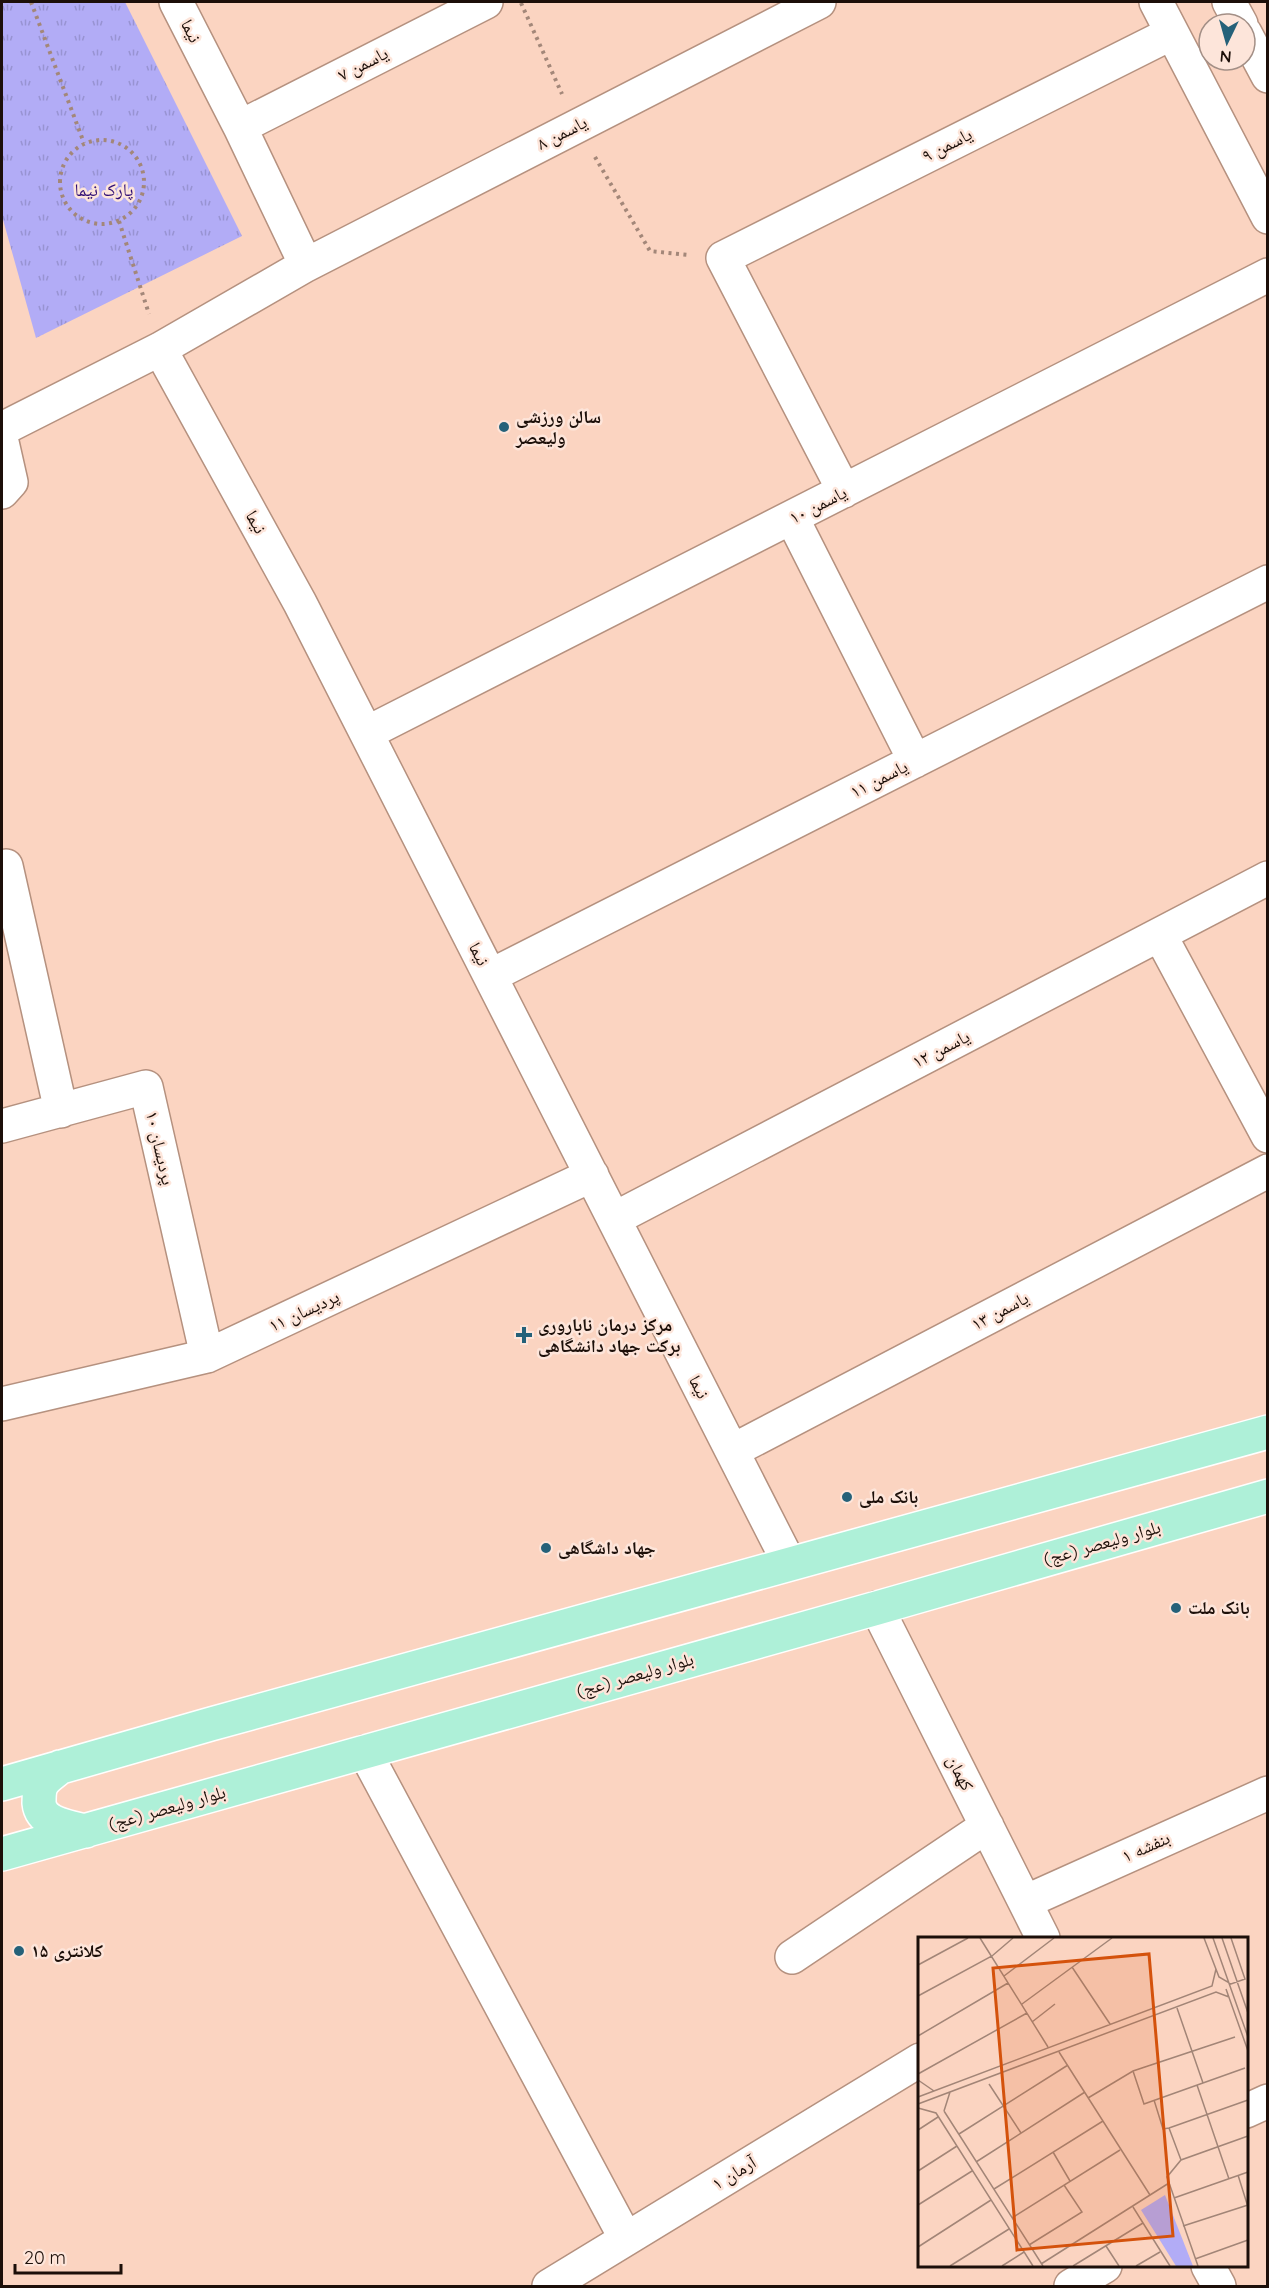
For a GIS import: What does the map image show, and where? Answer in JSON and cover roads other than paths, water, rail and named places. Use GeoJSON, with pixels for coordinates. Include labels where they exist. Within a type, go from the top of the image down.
{"type":"FeatureCollection","features":[{"type":"Feature","properties":{"kind":"main road"},"geometry":{"type":"LineString","coordinates":[[2,1784],[789,1563],[1268,1432]]}},
{"type":"Feature","properties":{"kind":"main road","name":"بلوار ولیعصر (عج)"},"geometry":{"type":"LineString","coordinates":[[2,1854],[1268,1496]]}},
{"type":"Feature","properties":{"kind":"main road"},"geometry":{"type":"LineString","coordinates":[[60,1767],[42,1783],[39,1794],[40,1808],[49,1820],[86,1831]]}},
{"type":"Feature","properties":{"kind":"street","name":"نیما"},"geometry":{"type":"LineString","coordinates":[[176,2],[240,127],[306,265]]}},
{"type":"Feature","properties":{"kind":"street","name":"یاسمن ۷"},"geometry":{"type":"LineString","coordinates":[[240,127],[486,2]]}},
{"type":"Feature","properties":{"kind":"street","name":"یاسمن ۸"},"geometry":{"type":"LineString","coordinates":[[306,265],[819,2]]}},
{"type":"Feature","properties":{"kind":"street"},"geometry":{"type":"LineString","coordinates":[[1156,2],[1268,217]]}},
{"type":"Feature","properties":{"kind":"street","name":"یاسمن ۹"},"geometry":{"type":"LineString","coordinates":[[844,491],[723,258],[1172,33]]}},
{"type":"Feature","properties":{"kind":"street"},"geometry":{"type":"LineString","coordinates":[[1257,55],[1268,76]]}},
{"type":"Feature","properties":{"kind":"street"},"geometry":{"type":"LineString","coordinates":[[2,429],[160,349],[306,265]]}},
{"type":"Feature","properties":{"kind":"street","name":"یاسمن ۱۰"},"geometry":{"type":"LineString","coordinates":[[367,733],[1268,275]]}},
{"type":"Feature","properties":{"kind":"street","name":"نیما"},"geometry":{"type":"LineString","coordinates":[[160,349],[300,603],[789,1563]]}},
{"type":"Feature","properties":{"kind":"street"},"geometry":{"type":"LineString","coordinates":[[2,442],[6,487]]}},
{"type":"Feature","properties":{"kind":"street"},"geometry":{"type":"LineString","coordinates":[[792,518],[915,761]]}},
{"type":"Feature","properties":{"kind":"street","name":"یاسمن ۱۱"},"geometry":{"type":"LineString","coordinates":[[490,976],[1268,582]]}},
{"type":"Feature","properties":{"kind":"street"},"geometry":{"type":"LineString","coordinates":[[2,867],[6,866],[61,1111]]}},
{"type":"Feature","properties":{"kind":"street","name":"یاسمن ۱۲"},"geometry":{"type":"LineString","coordinates":[[614,1219],[1268,878]]}},
{"type":"Feature","properties":{"kind":"street"},"geometry":{"type":"LineString","coordinates":[[1160,935],[1268,1136]]}},
{"type":"Feature","properties":{"kind":"street","name":"پردیسان ۱۰"},"geometry":{"type":"LineString","coordinates":[[2,1126],[146,1087],[207,1356]]}},
{"type":"Feature","properties":{"kind":"street","name":"یاسمن ۱۳"},"geometry":{"type":"LineString","coordinates":[[732,1451],[1268,1171]]}},
{"type":"Feature","properties":{"kind":"street","name":"پردیسان ۱۱"},"geometry":{"type":"LineString","coordinates":[[2,1404],[207,1356],[592,1175]]}},
{"type":"Feature","properties":{"kind":"street","name":"کهمان"},"geometry":{"type":"LineString","coordinates":[[877,1608],[1042,1937]]}},
{"type":"Feature","properties":{"kind":"street"},"geometry":{"type":"LineString","coordinates":[[365,1752],[626,2239]]}},
{"type":"Feature","properties":{"kind":"street","name":"بنفشه ۱"},"geometry":{"type":"LineString","coordinates":[[1025,1902],[1268,1793]]}},
{"type":"Feature","properties":{"kind":"street"},"geometry":{"type":"LineString","coordinates":[[792,1957],[987,1826]]}},
{"type":"Feature","properties":{"kind":"street","name":"آرمان ۱"},"geometry":{"type":"LineString","coordinates":[[549,2286],[918,2061]]}},
{"type":"Feature","properties":{"kind":"street"},"geometry":{"type":"LineString","coordinates":[[1248,2110],[1268,2101]]}},
{"type":"Feature","properties":{"kind":"street"},"geometry":{"type":"LineString","coordinates":[[1071,2286],[1102,2267]]}},
{"type":"Feature","properties":{"kind":"street"},"geometry":{"type":"LineString","coordinates":[[1209,2267],[1219,2286]]}},
{"type":"Feature","properties":{"kind":"place","name":"سالن ورزشی ولیعصر"},"geometry":{"type":"Point","coordinates":[504,427]}},
{"type":"Feature","properties":{"kind":"place","name":"مرکز درمان ناباروری برکت جهاد دانشگاهی"},"geometry":{"type":"Point","coordinates":[524,1335]}},
{"type":"Feature","properties":{"kind":"place","name":"بانک ملی"},"geometry":{"type":"Point","coordinates":[847,1497]}},
{"type":"Feature","properties":{"kind":"place","name":"جهاد داشگاهی"},"geometry":{"type":"Point","coordinates":[546,1548]}},
{"type":"Feature","properties":{"kind":"place","name":"بانک ملت"},"geometry":{"type":"Point","coordinates":[1176,1608]}},
{"type":"Feature","properties":{"kind":"place","name":"کلانتری ۱۵"},"geometry":{"type":"Point","coordinates":[19,1951]}},
{"type":"Feature","properties":{"kind":"park label","name":"پارک نیما"},"geometry":{"type":"Point","coordinates":[104,190]}}]}
